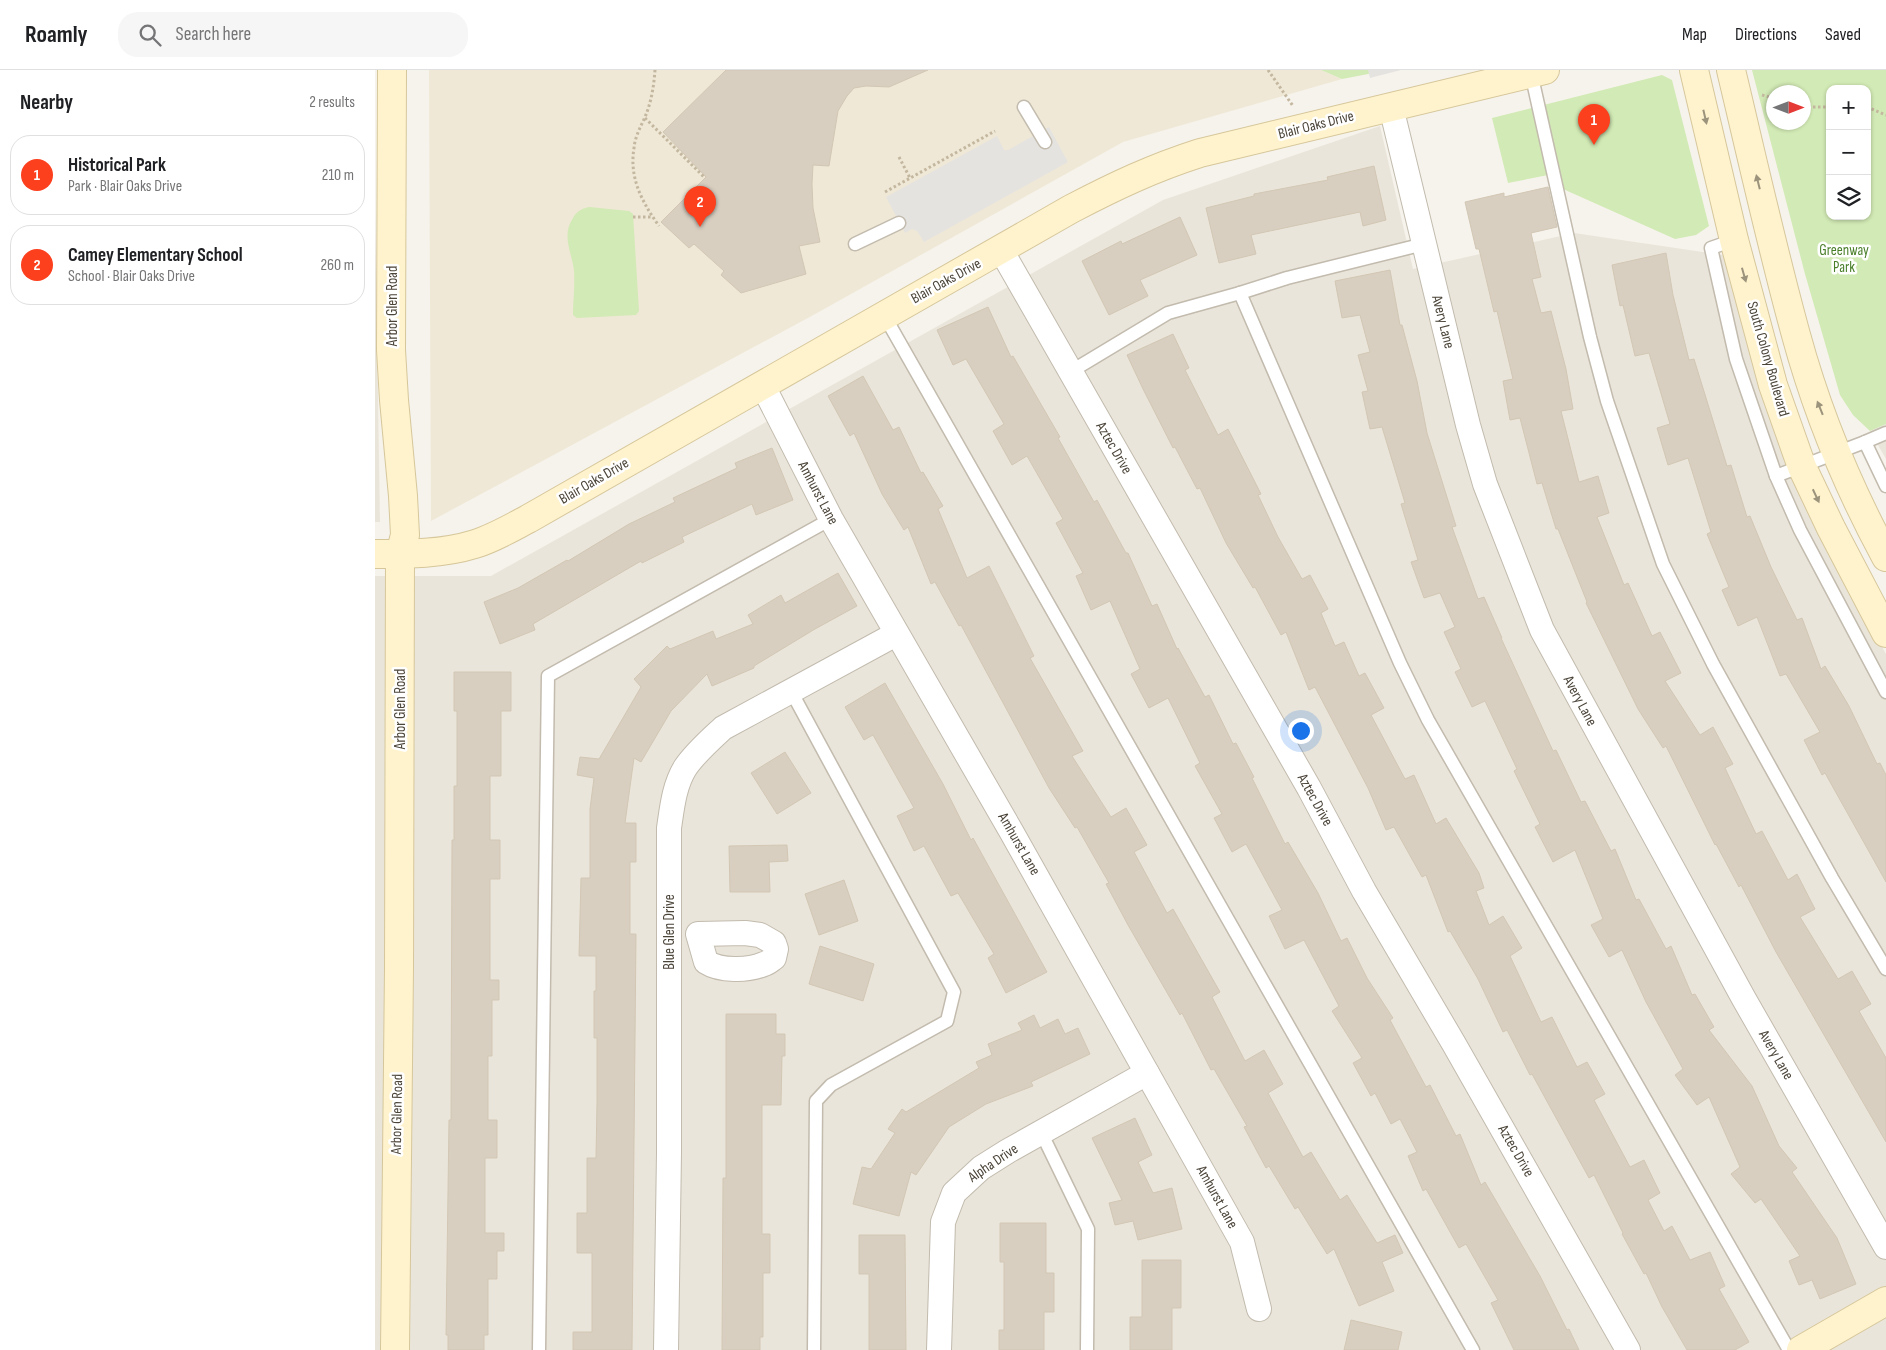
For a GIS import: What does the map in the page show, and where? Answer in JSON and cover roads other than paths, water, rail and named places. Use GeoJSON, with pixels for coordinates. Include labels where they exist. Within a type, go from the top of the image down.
{"type":"FeatureCollection","features":[{"type":"Feature","properties":{"kind":"street","name":"Arbor Glen Road"},"geometry":{"type":"LineString","coordinates":[[392,70],[391,350],[393,400],[405,535],[387,554],[399,968],[395,1350]]}},
{"type":"Feature","properties":{"kind":"street","name":"South Colony Boulevard"},"geometry":{"type":"LineString","coordinates":[[1693,70],[1734,240],[1773,385],[1802,467],[1831,528],[1886,632]]}},
{"type":"Feature","properties":{"kind":"street"},"geometry":{"type":"LineString","coordinates":[[1731,70],[1796,336],[1816,397],[1857,502],[1886,556]]}},
{"type":"Feature","properties":{"kind":"street","name":"Blair Oaks Drive"},"geometry":{"type":"LineString","coordinates":[[387,554],[456,548],[476,544],[501,533],[1104,191],[1157,167],[1200,153],[1538,72]]}},
{"type":"Feature","properties":{"kind":"street","name":"Avery Lane"},"geometry":{"type":"LineString","coordinates":[[1391,107],[1468,425],[1485,484],[1542,630],[1744,999],[1886,1247]]}},
{"type":"Feature","properties":{"kind":"street","name":"Aztec Drive"},"geometry":{"type":"LineString","coordinates":[[1001,250],[1309,788],[1364,891],[1454,1044],[1628,1350]]}},
{"type":"Feature","properties":{"kind":"street","name":"Amhurst Lane"},"geometry":{"type":"LineString","coordinates":[[763,386],[831,519],[1016,839],[1242,1242],[1259,1309]]}},
{"type":"Feature","properties":{"kind":"street","name":"Blue Glen Drive"},"geometry":{"type":"LineString","coordinates":[[666,1350],[669,1153],[669,828],[672,802],[685,768],[699,751],[723,728],[896,634]]}},
{"type":"Feature","properties":{"kind":"street"},"geometry":{"type":"LineString","coordinates":[[669,934],[698,934]]}},
{"type":"Feature","properties":{"kind":"street","name":"Alpha Drive"},"geometry":{"type":"LineString","coordinates":[[939,1350],[943,1222],[954,1193],[981,1168],[1041,1132],[1147,1074]]}},
{"type":"Feature","properties":{"kind":"street"},"geometry":{"type":"LineString","coordinates":[[1801,1350],[1886,1301]]}},
{"type":"Feature","properties":{"kind":"lane"},"geometry":{"type":"LineString","coordinates":[[1538,72],[1592,346],[1607,401],[1663,564],[1717,672],[1832,878],[1886,969]]}},
{"type":"Feature","properties":{"kind":"lane"},"geometry":{"type":"LineString","coordinates":[[1024,107],[1045,142]]}},
{"type":"Feature","properties":{"kind":"lane"},"geometry":{"type":"LineString","coordinates":[[855,244],[899,223]]}},
{"type":"Feature","properties":{"kind":"lane"},"geometry":{"type":"LineString","coordinates":[[1734,240],[1711,248],[1736,359],[1777,476],[1799,530],[1886,692]]}},
{"type":"Feature","properties":{"kind":"lane"},"geometry":{"type":"LineString","coordinates":[[1070,372],[1168,313],[1287,278],[1424,244]]}},
{"type":"Feature","properties":{"kind":"lane"},"geometry":{"type":"LineString","coordinates":[[1240,293],[1400,663],[1428,720],[1789,1350]]}},
{"type":"Feature","properties":{"kind":"lane"},"geometry":{"type":"LineString","coordinates":[[884,316],[1473,1350]]}},
{"type":"Feature","properties":{"kind":"lane"},"geometry":{"type":"LineString","coordinates":[[1777,476],[1886,433]]}},
{"type":"Feature","properties":{"kind":"lane"},"geometry":{"type":"LineString","coordinates":[[1865,442],[1886,486]]}},
{"type":"Feature","properties":{"kind":"lane"},"geometry":{"type":"LineString","coordinates":[[539,1350],[548,676],[831,519]]}},
{"type":"Feature","properties":{"kind":"lane"},"geometry":{"type":"LineString","coordinates":[[791,691],[954,992],[947,1021],[831,1085],[816,1102],[814,1350]]}},
{"type":"Feature","properties":{"kind":"lane"},"geometry":{"type":"LineString","coordinates":[[1041,1132],[1088,1229],[1087,1350]]}},
{"type":"Feature","properties":{"kind":"place","name":"Historical Park"},"geometry":{"type":"Point","coordinates":[1594,145]}},
{"type":"Feature","properties":{"kind":"place","name":"Camey Elementary School"},"geometry":{"type":"Point","coordinates":[700,227]}},
{"type":"Feature","properties":{"kind":"park label","name":"Greenway Park"},"geometry":{"type":"Point","coordinates":[1844,258]}}]}
